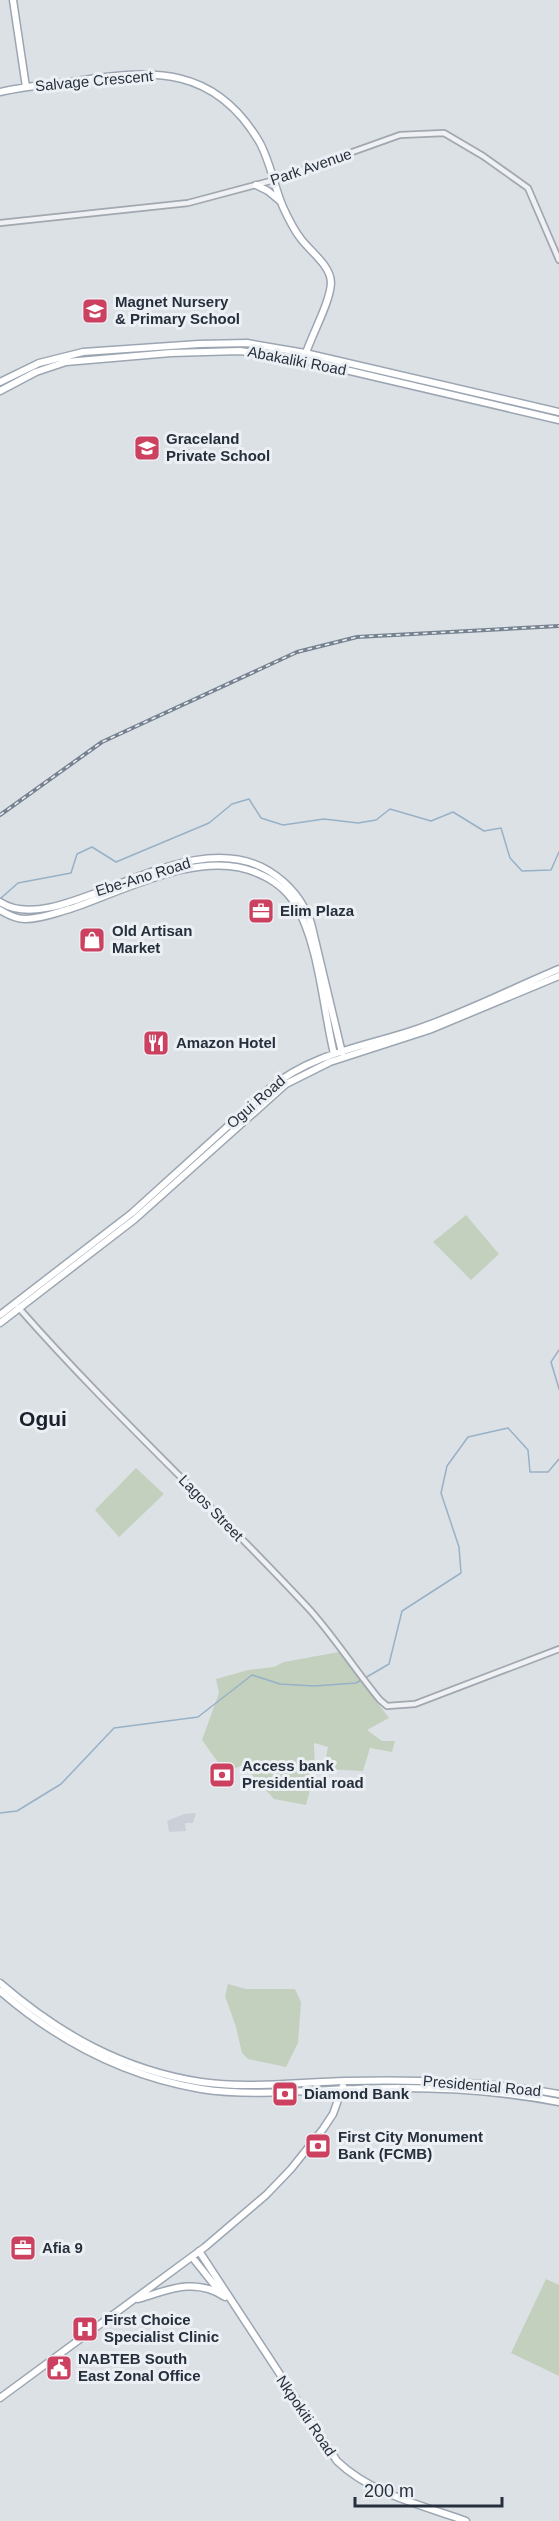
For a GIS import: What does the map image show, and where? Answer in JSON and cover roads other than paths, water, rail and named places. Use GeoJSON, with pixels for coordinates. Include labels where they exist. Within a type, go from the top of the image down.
{"type":"FeatureCollection","features":[{"type":"Feature","properties":{"kind":"main road"},"geometry":{"type":"LineString","coordinates":[[13,0],[26,87]]}},
{"type":"Feature","properties":{"kind":"main road","name":"Salvage Crescent"},"geometry":{"type":"LineString","coordinates":[[0,92],[142,73],[166,75],[188,81],[218,97],[244,121],[264,152],[280,201],[292,225],[328,271],[331,287],[304,357]]}},
{"type":"Feature","properties":{"kind":"main road"},"geometry":{"type":"LineString","coordinates":[[256,185],[268,190],[280,201]]}},
{"type":"Feature","properties":{"kind":"main road","name":"Abakaliki Road"},"geometry":{"type":"LineString","coordinates":[[0,391],[36,372],[66,362],[254,344],[391,381],[559,420]]}},
{"type":"Feature","properties":{"kind":"main road","name":"Abakaliki Road"},"geometry":{"type":"LineString","coordinates":[[0,382],[39,363],[72,354],[218,347]]}},
{"type":"Feature","properties":{"kind":"main road","name":"Abakaliki Road"},"geometry":{"type":"LineString","coordinates":[[304,357],[393,373],[559,412]]}},
{"type":"Feature","properties":{"kind":"main road"},"geometry":{"type":"LineString","coordinates":[[391,381],[393,373]]}},
{"type":"Feature","properties":{"kind":"main road","name":"Ebe-Ano Road"},"geometry":{"type":"LineString","coordinates":[[0,902],[16,910],[33,911],[58,905],[178,864],[224,857],[256,864],[283,880],[306,909],[342,1053]]}},
{"type":"Feature","properties":{"kind":"main road","name":"Ebe-Ano Road"},"geometry":{"type":"LineString","coordinates":[[0,910],[19,918],[37,918],[80,906],[161,876],[193,868],[223,865],[264,875],[294,902],[303,919],[313,955],[334,1056]]}},
{"type":"Feature","properties":{"kind":"main road","name":"Ogui Road"},"geometry":{"type":"LineString","coordinates":[[0,1323],[17,1306],[132,1213],[283,1077],[342,1053],[431,1024],[559,969]]}},
{"type":"Feature","properties":{"kind":"main road","name":"Ogui Road"},"geometry":{"type":"LineString","coordinates":[[342,1053],[429,1030],[559,976]]}},
{"type":"Feature","properties":{"kind":"main road","name":"Ogui Road"},"geometry":{"type":"LineString","coordinates":[[0,1315],[17,1306]]}},
{"type":"Feature","properties":{"kind":"main road","name":"Presidential Road"},"geometry":{"type":"LineString","coordinates":[[0,1983],[47,2021],[95,2049],[146,2069],[201,2086],[345,2081],[451,2084],[538,2094],[559,2094]]}},
{"type":"Feature","properties":{"kind":"main road","name":"Presidential Road"},"geometry":{"type":"LineString","coordinates":[[0,1991],[60,2037],[102,2060],[143,2076],[236,2092],[451,2084]]}},
{"type":"Feature","properties":{"kind":"main road"},"geometry":{"type":"LineString","coordinates":[[0,2398],[192,2257],[254,2205],[291,2169],[330,2119],[345,2081]]}},
{"type":"Feature","properties":{"kind":"main road","name":"Presidential Road"},"geometry":{"type":"LineString","coordinates":[[538,2094],[559,2102]]}},
{"type":"Feature","properties":{"kind":"main road"},"geometry":{"type":"LineString","coordinates":[[199,2251],[216,2274],[237,2310]]}},
{"type":"Feature","properties":{"kind":"main road"},"geometry":{"type":"LineString","coordinates":[[192,2257],[237,2310]]}},
{"type":"Feature","properties":{"kind":"main road"},"geometry":{"type":"LineString","coordinates":[[199,2286],[216,2274]]}},
{"type":"Feature","properties":{"kind":"main road"},"geometry":{"type":"LineString","coordinates":[[131,2300],[179,2287],[199,2286],[225,2297]]}},
{"type":"Feature","properties":{"kind":"main road","name":"Nkpokiti Road"},"geometry":{"type":"LineString","coordinates":[[237,2310],[328,2451],[346,2470],[361,2480],[408,2501],[466,2521]]}},
{"type":"Feature","properties":{"kind":"street","name":"Park Avenue"},"geometry":{"type":"LineString","coordinates":[[0,223],[180,204],[274,180],[399,135],[447,133],[528,188],[559,260]]}},
{"type":"Feature","properties":{"kind":"street","name":"Lagos Street"},"geometry":{"type":"LineString","coordinates":[[17,1306],[106,1403],[205,1499],[310,1611],[369,1687],[387,1706],[399,1707],[415,1704],[559,1649]]}},
{"type":"Feature","properties":{"kind":"waterway"},"geometry":{"type":"LineString","coordinates":[[0,899],[18,883],[71,873],[77,854],[92,847],[116,862],[209,823],[232,804],[249,799],[261,818],[283,825],[324,819],[358,823],[376,820],[390,809],[431,821],[453,812],[484,831],[501,828],[510,858],[522,871],[551,870],[559,852]]}},
{"type":"Feature","properties":{"kind":"waterway"},"geometry":{"type":"LineString","coordinates":[[559,1350],[551,1362],[559,1389]]}},
{"type":"Feature","properties":{"kind":"waterway"},"geometry":{"type":"LineString","coordinates":[[365,1678],[389,1664],[402,1611],[461,1573],[459,1547],[441,1493],[447,1466],[468,1437],[508,1428],[528,1450],[530,1472],[548,1472],[559,1459]]}},
{"type":"Feature","properties":{"kind":"waterway"},"geometry":{"type":"LineString","coordinates":[[0,1813],[17,1811],[61,1784],[114,1728],[198,1717],[252,1675],[280,1684],[314,1686],[356,1683],[361,1680]]}},
{"type":"Feature","properties":{"kind":"railway"},"geometry":{"type":"LineString","coordinates":[[0,815],[102,742],[297,652],[357,637],[559,626]]}},
{"type":"Feature","properties":{"kind":"place","name":"Magnet Nursery & Primary School"},"geometry":{"type":"Point","coordinates":[95,311]}},
{"type":"Feature","properties":{"kind":"place","name":"Graceland Private School"},"geometry":{"type":"Point","coordinates":[147,448]}},
{"type":"Feature","properties":{"kind":"place","name":"Elim Plaza"},"geometry":{"type":"Point","coordinates":[261,911]}},
{"type":"Feature","properties":{"kind":"place","name":"Old Artisan Market"},"geometry":{"type":"Point","coordinates":[92,940]}},
{"type":"Feature","properties":{"kind":"place","name":"Amazon Hotel"},"geometry":{"type":"Point","coordinates":[156,1043]}},
{"type":"Feature","properties":{"kind":"place","name":"Access bank Presidential road"},"geometry":{"type":"Point","coordinates":[222,1775]}},
{"type":"Feature","properties":{"kind":"place","name":"Diamond Bank"},"geometry":{"type":"Point","coordinates":[285,2094]}},
{"type":"Feature","properties":{"kind":"place","name":"First City Monument Bank (FCMB)"},"geometry":{"type":"Point","coordinates":[318,2146]}},
{"type":"Feature","properties":{"kind":"place","name":"Afia 9"},"geometry":{"type":"Point","coordinates":[23,2248]}},
{"type":"Feature","properties":{"kind":"place","name":"First Choice Specialist Clinic"},"geometry":{"type":"Point","coordinates":[85,2329]}},
{"type":"Feature","properties":{"kind":"place","name":"NABTEB South East Zonal Office"},"geometry":{"type":"Point","coordinates":[59,2368]}},
{"type":"Feature","properties":{"kind":"district","name":"Ogui"},"geometry":{"type":"Point","coordinates":[43,1419]}}]}
